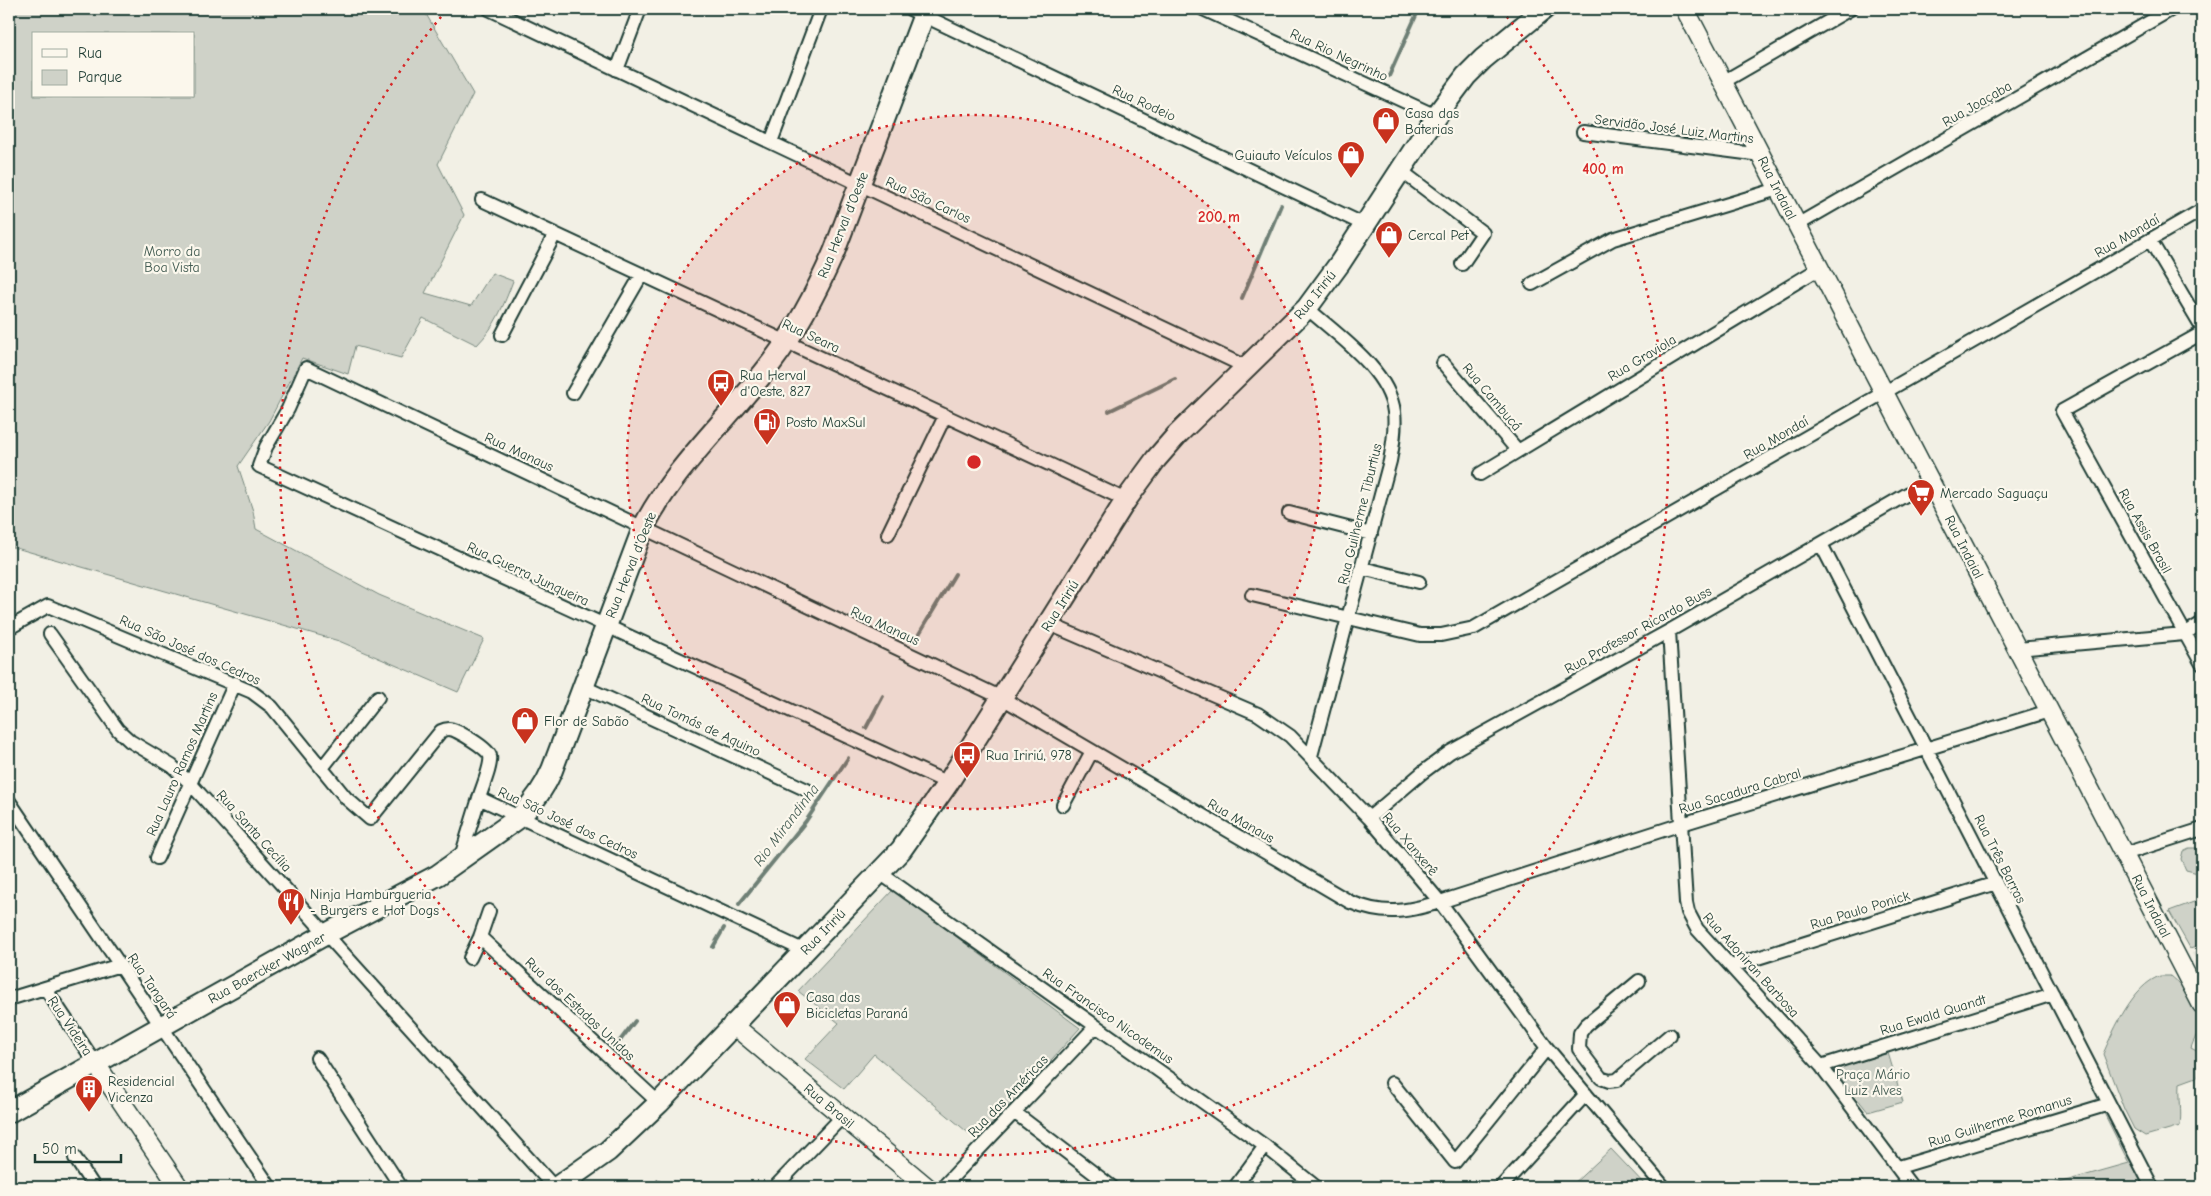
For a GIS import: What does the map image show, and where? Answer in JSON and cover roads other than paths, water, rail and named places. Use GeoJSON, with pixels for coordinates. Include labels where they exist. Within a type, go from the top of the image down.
{"type":"FeatureCollection","features":[{"type":"Feature","properties":{"kind":"main road","name":"Rua Iririú"},"geometry":{"type":"LineString","coordinates":[[556,1187],[608,1151],[659,1103],[732,1024],[880,873],[919,827],[948,784],[1126,500],[1156,459],[1177,435],[1307,308],[1326,284],[1436,116],[1466,76],[1483,59],[1544,9]]}},
{"type":"Feature","properties":{"kind":"main road","name":"Rua Herval d'Oeste"},"geometry":{"type":"LineString","coordinates":[[520,817],[538,796],[546,783],[643,528],[654,506],[675,477],[787,342],[819,286],[860,184],[920,11]]}},
{"type":"Feature","properties":{"kind":"main road","name":"Rua Baercker Wagner"},"geometry":{"type":"LineString","coordinates":[[9,1112],[326,934],[414,888],[460,860],[520,817]]}},
{"type":"Feature","properties":{"kind":"street"},"geometry":{"type":"LineString","coordinates":[[617,70],[640,9]]}},
{"type":"Feature","properties":{"kind":"street"},"geometry":{"type":"LineString","coordinates":[[771,142],[821,9]]}},
{"type":"Feature","properties":{"kind":"street","name":"Rua Rio Negrinho"},"geometry":{"type":"LineString","coordinates":[[1203,9],[1436,116]]}},
{"type":"Feature","properties":{"kind":"street","name":"Rua Indaial"},"geometry":{"type":"LineString","coordinates":[[1684,9],[2202,1005]]}},
{"type":"Feature","properties":{"kind":"street"},"geometry":{"type":"LineString","coordinates":[[1723,82],[1850,9]]}},
{"type":"Feature","properties":{"kind":"street","name":"Rua Joaçaba"},"geometry":{"type":"LineString","coordinates":[[1797,225],[2172,9]]}},
{"type":"Feature","properties":{"kind":"street","name":"Rua São Carlos"},"geometry":{"type":"LineString","coordinates":[[496,10],[617,70],[1246,367]]}},
{"type":"Feature","properties":{"kind":"street","name":"Rua Rodeio"},"geometry":{"type":"LineString","coordinates":[[920,11],[1365,225]]}},
{"type":"Feature","properties":{"kind":"street","name":"Servidão José Luiz Martins"},"geometry":{"type":"LineString","coordinates":[[1583,132],[1761,155]]}},
{"type":"Feature","properties":{"kind":"street"},"geometry":{"type":"LineString","coordinates":[[1400,170],[1483,233],[1462,264]]}},
{"type":"Feature","properties":{"kind":"street"},"geometry":{"type":"LineString","coordinates":[[1532,284],[1613,239],[1778,189]]}},
{"type":"Feature","properties":{"kind":"street","name":"Rua Seara"},"geometry":{"type":"LineString","coordinates":[[482,200],[1126,500]]}},
{"type":"Feature","properties":{"kind":"street","name":"Rua Mondaí"},"geometry":{"type":"LineString","coordinates":[[1252,594],[1420,635],[1440,635],[1474,628],[2202,210]]}},
{"type":"Feature","properties":{"kind":"street"},"geometry":{"type":"LineString","coordinates":[[502,335],[555,234]]}},
{"type":"Feature","properties":{"kind":"street"},"geometry":{"type":"LineString","coordinates":[[2150,240],[2202,328]]}},
{"type":"Feature","properties":{"kind":"street","name":"Rua Graviola"},"geometry":{"type":"LineString","coordinates":[[1480,474],[1820,268]]}},
{"type":"Feature","properties":{"kind":"street"},"geometry":{"type":"LineString","coordinates":[[573,393],[642,274]]}},
{"type":"Feature","properties":{"kind":"street","name":"Rua Guilherme Tiburtius"},"geometry":{"type":"LineString","coordinates":[[1307,308],[1374,368],[1388,388],[1394,412],[1393,446],[1349,619],[1311,756]]}},
{"type":"Feature","properties":{"kind":"street","name":"Rua Assis Brasil"},"geometry":{"type":"LineString","coordinates":[[2202,333],[2062,411],[2202,664]]}},
{"type":"Feature","properties":{"kind":"street","name":"Rua Cambucá"},"geometry":{"type":"LineString","coordinates":[[1443,363],[1518,451]]}},
{"type":"Feature","properties":{"kind":"street","name":"Rua Manaus"},"geometry":{"type":"LineString","coordinates":[[259,466],[266,446],[288,409],[306,368],[1002,698],[1356,905],[1389,912],[1416,910],[1440,902]]}},
{"type":"Feature","properties":{"kind":"street"},"geometry":{"type":"LineString","coordinates":[[888,534],[945,416]]}},
{"type":"Feature","properties":{"kind":"street","name":"Rua Guerra Junqueira"},"geometry":{"type":"LineString","coordinates":[[259,466],[948,784]]}},
{"type":"Feature","properties":{"kind":"street","name":"Rua Professor Ricardo Buss"},"geometry":{"type":"LineString","coordinates":[[1369,818],[1423,772],[1450,752],[1930,482]]}},
{"type":"Feature","properties":{"kind":"street"},"geometry":{"type":"LineString","coordinates":[[1289,513],[1371,534]]}},
{"type":"Feature","properties":{"kind":"street","name":"Rua Três Barras"},"geometry":{"type":"LineString","coordinates":[[1821,544],[2152,1187]]}},
{"type":"Feature","properties":{"kind":"street"},"geometry":{"type":"LineString","coordinates":[[1362,568],[1419,582]]}},
{"type":"Feature","properties":{"kind":"street","name":"Rua São José dos Cedros"},"geometry":{"type":"LineString","coordinates":[[9,628],[48,606],[234,683],[262,698],[272,707],[346,798],[370,820],[441,731],[447,729],[456,731],[486,750],[490,755],[490,762],[479,798],[805,951]]}},
{"type":"Feature","properties":{"kind":"street"},"geometry":{"type":"LineString","coordinates":[[2017,649],[2184,634],[2202,623]]}},
{"type":"Feature","properties":{"kind":"street","name":"Rua Xanxerê"},"geometry":{"type":"LineString","coordinates":[[1049,624],[1258,714],[1278,727],[1311,756],[1369,818],[1440,902],[1546,1048],[1664,1187]]}},
{"type":"Feature","properties":{"kind":"street","name":"Rua Adoniran Barbosa"},"geometry":{"type":"LineString","coordinates":[[1668,631],[1688,912],[1697,929],[1822,1066],[1899,1167],[1912,1187]]}},
{"type":"Feature","properties":{"kind":"street","name":"Rua Santa Cecília"},"geometry":{"type":"LineString","coordinates":[[50,634],[118,730],[130,741],[172,766],[190,782],[556,1187]]}},
{"type":"Feature","properties":{"kind":"street","name":"Rua Lauro Ramos Martins"},"geometry":{"type":"LineString","coordinates":[[157,858],[234,683]]}},
{"type":"Feature","properties":{"kind":"street","name":"Rua Tomás de Aquino"},"geometry":{"type":"LineString","coordinates":[[584,686],[806,790]]}},
{"type":"Feature","properties":{"kind":"street"},"geometry":{"type":"LineString","coordinates":[[322,768],[378,697]]}},
{"type":"Feature","properties":{"kind":"street","name":"Rua Sacadura Cabral"},"geometry":{"type":"LineString","coordinates":[[1440,902],[1682,824],[2049,711]]}},
{"type":"Feature","properties":{"kind":"street"},"geometry":{"type":"LineString","coordinates":[[1063,805],[1092,752]]}},
{"type":"Feature","properties":{"kind":"street"},"geometry":{"type":"LineString","coordinates":[[460,860],[479,798]]}},
{"type":"Feature","properties":{"kind":"street","name":"Rua Tangará"},"geometry":{"type":"LineString","coordinates":[[9,801],[270,1187]]}},
{"type":"Feature","properties":{"kind":"street"},"geometry":{"type":"LineString","coordinates":[[2124,854],[2202,829]]}},
{"type":"Feature","properties":{"kind":"street","name":"Rua Francisco Nicodemus"},"geometry":{"type":"LineString","coordinates":[[880,873],[1293,1166],[1316,1187]]}},
{"type":"Feature","properties":{"kind":"street","name":"Rua Paulo Ponick"},"geometry":{"type":"LineString","coordinates":[[1732,966],[1996,883]]}},
{"type":"Feature","properties":{"kind":"street"},"geometry":{"type":"LineString","coordinates":[[470,958],[489,911]]}},
{"type":"Feature","properties":{"kind":"street","name":"Rua dos Estados Unidos"},"geometry":{"type":"LineString","coordinates":[[480,937],[659,1103]]}},
{"type":"Feature","properties":{"kind":"street"},"geometry":{"type":"LineString","coordinates":[[9,1000],[120,965]]}},
{"type":"Feature","properties":{"kind":"street"},"geometry":{"type":"LineString","coordinates":[[1639,982],[1586,1025],[1580,1033],[1580,1049],[1584,1056],[1601,1078],[1609,1081],[1618,1080],[1670,1036]]}},
{"type":"Feature","properties":{"kind":"street","name":"Rua Videira"},"geometry":{"type":"LineString","coordinates":[[45,988],[179,1187]]}},
{"type":"Feature","properties":{"kind":"street","name":"Rua Ewald Quandt"},"geometry":{"type":"LineString","coordinates":[[1822,1066],[2053,994]]}},
{"type":"Feature","properties":{"kind":"street","name":"Rua Brasil"},"geometry":{"type":"LineString","coordinates":[[732,1024],[926,1187]]}},
{"type":"Feature","properties":{"kind":"street","name":"Rua das Américas"},"geometry":{"type":"LineString","coordinates":[[943,1187],[1096,1026]]}},
{"type":"Feature","properties":{"kind":"street"},"geometry":{"type":"LineString","coordinates":[[1392,1083],[1455,1162],[1546,1048]]}},
{"type":"Feature","properties":{"kind":"street"},"geometry":{"type":"LineString","coordinates":[[1567,1071],[1584,1056]]}},
{"type":"Feature","properties":{"kind":"street"},"geometry":{"type":"LineString","coordinates":[[317,1058],[402,1187]]}},
{"type":"Feature","properties":{"kind":"street"},"geometry":{"type":"LineString","coordinates":[[1501,1187],[1586,1094]]}},
{"type":"Feature","properties":{"kind":"street","name":"Rua Guilherme Romanus"},"geometry":{"type":"LineString","coordinates":[[1899,1167],[2109,1104]]}},
{"type":"Feature","properties":{"kind":"street"},"geometry":{"type":"LineString","coordinates":[[1014,1112],[1112,1187]]}},
{"type":"Feature","properties":{"kind":"street"},"geometry":{"type":"LineString","coordinates":[[775,1187],[842,1116]]}},
{"type":"Feature","properties":{"kind":"street"},"geometry":{"type":"LineString","coordinates":[[1235,1187],[1265,1146]]}},
{"type":"Feature","properties":{"kind":"street"},"geometry":{"type":"LineString","coordinates":[[75,1158],[94,1187]]}},
{"type":"Feature","properties":{"kind":"waterway","name":"Rio Mirandinha"},"geometry":{"type":"LineString","coordinates":[[1389,76],[1419,9]]}},
{"type":"Feature","properties":{"kind":"waterway","name":"Rio Mirandinha"},"geometry":{"type":"LineString","coordinates":[[1242,298],[1281,205]]}},
{"type":"Feature","properties":{"kind":"waterway","name":"Rio Mirandinha"},"geometry":{"type":"LineString","coordinates":[[1109,411],[1175,379]]}},
{"type":"Feature","properties":{"kind":"waterway","name":"Rio Mirandinha"},"geometry":{"type":"LineString","coordinates":[[919,634],[955,574]]}},
{"type":"Feature","properties":{"kind":"waterway","name":"Rio Mirandinha"},"geometry":{"type":"LineString","coordinates":[[866,728],[883,696]]}},
{"type":"Feature","properties":{"kind":"waterway","name":"Rio Mirandinha"},"geometry":{"type":"LineString","coordinates":[[739,904],[806,821],[848,758]]}},
{"type":"Feature","properties":{"kind":"waterway","name":"Rio Mirandinha"},"geometry":{"type":"LineString","coordinates":[[713,947],[724,928]]}},
{"type":"Feature","properties":{"kind":"waterway","name":"Rio Mirandinha"},"geometry":{"type":"LineString","coordinates":[[619,1042],[635,1021]]}},
{"type":"Feature","properties":{"kind":"waterway","name":"Rio Mirandinha"},"geometry":{"type":"LineString","coordinates":[[658,1181],[658,1187]]}},
{"type":"Feature","properties":{"kind":"place","name":"Casa das Baterias"},"geometry":{"type":"Point","coordinates":[1386,145]}},
{"type":"Feature","properties":{"kind":"place","name":"Guiauto Veículos"},"geometry":{"type":"Point","coordinates":[1351,179]}},
{"type":"Feature","properties":{"kind":"place","name":"Cercal Pet"},"geometry":{"type":"Point","coordinates":[1389,259]}},
{"type":"Feature","properties":{"kind":"place","name":"Rua Herval d'Oeste, 827"},"geometry":{"type":"Point","coordinates":[721,407]}},
{"type":"Feature","properties":{"kind":"place","name":"Posto MaxSul"},"geometry":{"type":"Point","coordinates":[767,446]}},
{"type":"Feature","properties":{"kind":"place","name":"Mercado Saguaçu"},"geometry":{"type":"Point","coordinates":[1921,517]}},
{"type":"Feature","properties":{"kind":"place","name":"Flor de Sabão"},"geometry":{"type":"Point","coordinates":[525,745]}},
{"type":"Feature","properties":{"kind":"place","name":"Rua Iririú, 978"},"geometry":{"type":"Point","coordinates":[967,779]}},
{"type":"Feature","properties":{"kind":"place","name":"Ninja Hamburgueria - Burgers e Hot Dogs"},"geometry":{"type":"Point","coordinates":[291,926]}},
{"type":"Feature","properties":{"kind":"place","name":"Casa das Bicicletas Paraná"},"geometry":{"type":"Point","coordinates":[787,1029]}},
{"type":"Feature","properties":{"kind":"place","name":"Residencial Vicenza"},"geometry":{"type":"Point","coordinates":[89,1113]}},
{"type":"Feature","properties":{"kind":"park label","name":"Morro da Boa Vista"},"geometry":{"type":"Point","coordinates":[172,260]}},
{"type":"Feature","properties":{"kind":"park label","name":"Praça Mário Luiz Alves"},"geometry":{"type":"Point","coordinates":[1873,1082]}}]}
